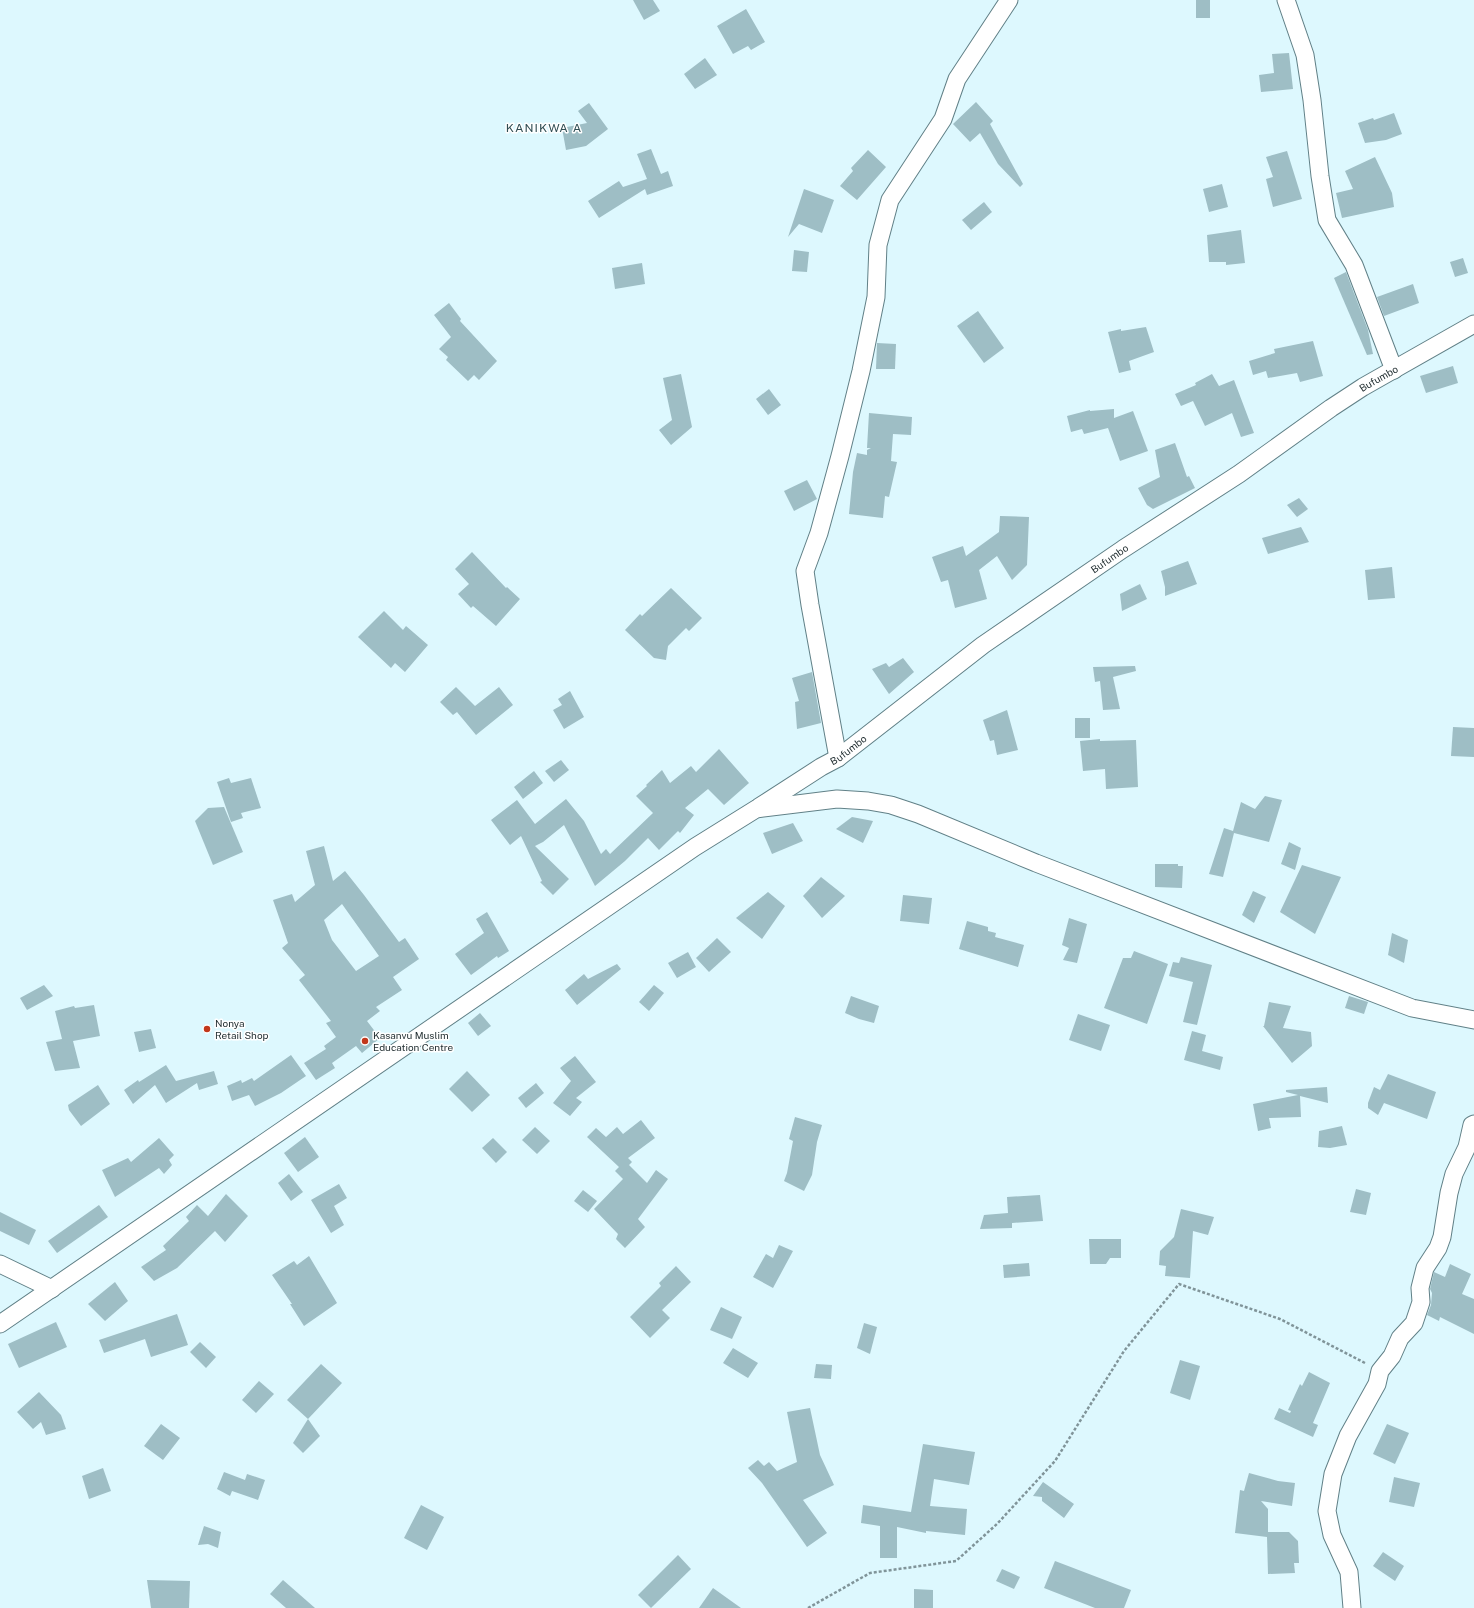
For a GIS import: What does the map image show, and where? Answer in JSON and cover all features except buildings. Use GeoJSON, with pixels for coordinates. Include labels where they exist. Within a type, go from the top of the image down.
{"type":"FeatureCollection","features":[{"type":"Feature","properties":{"kind":"street"},"geometry":{"type":"LineString","coordinates":[[838,758],[805,571],[819,533],[861,371],[876,297],[878,245],[890,200],[943,119],[957,79],[1009,0]]}},
{"type":"Feature","properties":{"kind":"street"},"geometry":{"type":"LineString","coordinates":[[1286,0],[1305,55],[1327,220],[1354,265],[1394,370]]}},
{"type":"Feature","properties":{"kind":"street","name":"Bufumbo"},"geometry":{"type":"LineString","coordinates":[[0,1324],[696,847],[821,767],[838,758],[983,645],[1123,548],[1238,474],[1363,387],[1474,324]]}},
{"type":"Feature","properties":{"kind":"street"},"geometry":{"type":"LineString","coordinates":[[756,809],[836,799],[868,801],[891,805],[918,814],[1036,863],[1412,1008],[1474,1020]]}},
{"type":"Feature","properties":{"kind":"street"},"geometry":{"type":"LineString","coordinates":[[1352,1608],[1349,1572],[1332,1535],[1327,1511],[1334,1474],[1348,1436],[1377,1384],[1380,1371],[1392,1356],[1400,1338],[1414,1323],[1420,1302],[1420,1288],[1425,1268],[1438,1248],[1442,1237],[1449,1193],[1454,1174],[1467,1147],[1472,1125],[1474,1124]]}},
{"type":"Feature","properties":{"kind":"street"},"geometry":{"type":"LineString","coordinates":[[0,1264],[52,1289]]}},
{"type":"Feature","properties":{"kind":"path"},"geometry":{"type":"LineString","coordinates":[[808,1608],[870,1574],[956,1561],[997,1524],[1055,1461],[1124,1351],[1179,1284],[1280,1319],[1380,1371]]}},
{"type":"Feature","properties":{"kind":"place","name":"Nonya Retail Shop"},"geometry":{"type":"Point","coordinates":[207,1029]}},
{"type":"Feature","properties":{"kind":"place","name":"Kasanvu Muslim Education Centre"},"geometry":{"type":"Point","coordinates":[365,1041]}},
{"type":"Feature","properties":{"kind":"district","name":"KANIKWA A"},"geometry":{"type":"Point","coordinates":[544,128]}}]}
